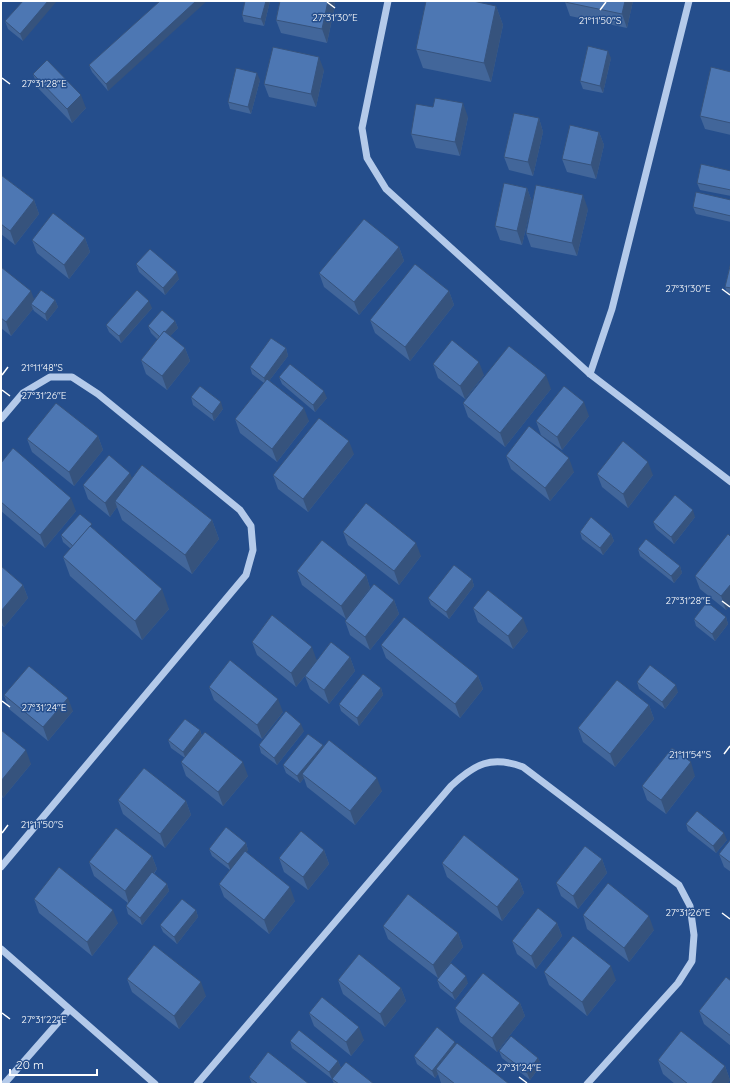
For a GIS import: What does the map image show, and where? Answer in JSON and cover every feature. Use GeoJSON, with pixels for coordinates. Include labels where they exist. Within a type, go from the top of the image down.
{"type":"FeatureCollection","features":[{"type":"Feature","properties":{"kind":"street"},"geometry":{"type":"LineString","coordinates":[[388,1],[362,128],[367,158],[386,189],[590,374],[731,482]]}},
{"type":"Feature","properties":{"kind":"street"},"geometry":{"type":"LineString","coordinates":[[590,374],[612,309],[689,1]]}},
{"type":"Feature","properties":{"kind":"street"},"geometry":{"type":"LineString","coordinates":[[1,419],[23,393],[50,377],[72,377],[98,394],[240,510],[251,526],[253,550],[246,575],[1,867]]}},
{"type":"Feature","properties":{"kind":"street"},"geometry":{"type":"LineString","coordinates":[[197,1084],[450,786],[467,771],[484,763],[506,761],[523,767],[679,885],[690,906],[694,935],[692,961],[678,983],[587,1084]]}},
{"type":"Feature","properties":{"kind":"street"},"geometry":{"type":"LineString","coordinates":[[1,949],[155,1084]]}},
{"type":"Feature","properties":{"kind":"street"},"geometry":{"type":"LineString","coordinates":[[4,1084],[70,1010]]}},
{"type":"Feature","properties":{"kind":"building"},"geometry":{"type":"Polygon","coordinates":[[[23,1],[48,1],[20,34],[5,21],[23,1]]]}},
{"type":"Feature","properties":{"kind":"building"},"geometry":{"type":"Polygon","coordinates":[[[160,1],[196,1],[106,84],[89,65],[160,1]]]}},
{"type":"Feature","properties":{"kind":"building"},"geometry":{"type":"Polygon","coordinates":[[[245,1],[266,1],[261,19],[242,15],[245,1]]]}},
{"type":"Feature","properties":{"kind":"building"},"geometry":{"type":"Polygon","coordinates":[[[280,1],[328,1],[322,29],[276,20],[280,1]]]}},
{"type":"Feature","properties":{"kind":"building"},"geometry":{"type":"Polygon","coordinates":[[[426,1],[473,1],[496,6],[484,63],[416,49],[426,1]]]}},
{"type":"Feature","properties":{"kind":"building"},"geometry":{"type":"Polygon","coordinates":[[[565,1],[625,1],[622,14],[565,1]]]}},
{"type":"Feature","properties":{"kind":"building"},"geometry":{"type":"Polygon","coordinates":[[[588,46],[608,51],[600,86],[580,81],[588,46]]]}},
{"type":"Feature","properties":{"kind":"building"},"geometry":{"type":"Polygon","coordinates":[[[273,47],[319,57],[311,94],[264,84],[273,47]]]}},
{"type":"Feature","properties":{"kind":"building"},"geometry":{"type":"Polygon","coordinates":[[[47,60],[81,95],[67,109],[33,74],[47,60]]]}},
{"type":"Feature","properties":{"kind":"building"},"geometry":{"type":"Polygon","coordinates":[[[711,67],[731,72],[731,123],[700,116],[711,67]]]}},
{"type":"Feature","properties":{"kind":"building"},"geometry":{"type":"Polygon","coordinates":[[[236,68],[257,73],[248,107],[228,102],[236,68]]]}},
{"type":"Feature","properties":{"kind":"building"},"geometry":{"type":"Polygon","coordinates":[[[435,98],[463,103],[455,142],[411,134],[416,104],[433,107],[435,98]]]}},
{"type":"Feature","properties":{"kind":"building"},"geometry":{"type":"Polygon","coordinates":[[[514,113],[539,118],[528,162],[504,157],[514,113]]]}},
{"type":"Feature","properties":{"kind":"building"},"geometry":{"type":"Polygon","coordinates":[[[570,125],[599,132],[591,165],[562,159],[570,125]]]}},
{"type":"Feature","properties":{"kind":"building"},"geometry":{"type":"Polygon","coordinates":[[[701,164],[731,171],[731,190],[697,183],[701,164]]]}},
{"type":"Feature","properties":{"kind":"building"},"geometry":{"type":"Polygon","coordinates":[[[1,175],[34,200],[10,231],[1,224],[1,175]]]}},
{"type":"Feature","properties":{"kind":"building"},"geometry":{"type":"Polygon","coordinates":[[[504,183],[527,188],[517,231],[495,226],[504,183]]]}},
{"type":"Feature","properties":{"kind":"building"},"geometry":{"type":"Polygon","coordinates":[[[536,185],[583,195],[572,243],[526,233],[536,185]]]}},
{"type":"Feature","properties":{"kind":"building"},"geometry":{"type":"Polygon","coordinates":[[[696,192],[731,200],[731,216],[693,207],[696,192]]]}},
{"type":"Feature","properties":{"kind":"building"},"geometry":{"type":"Polygon","coordinates":[[[53,213],[85,238],[64,265],[32,240],[53,213]]]}},
{"type":"Feature","properties":{"kind":"building"},"geometry":{"type":"Polygon","coordinates":[[[364,219],[399,247],[354,302],[319,273],[364,219]]]}},
{"type":"Feature","properties":{"kind":"building"},"geometry":{"type":"Polygon","coordinates":[[[150,249],[177,272],[163,288],[136,264],[150,249]]]}},
{"type":"Feature","properties":{"kind":"building"},"geometry":{"type":"Polygon","coordinates":[[[731,262],[731,288],[725,287],[731,262]]]}},
{"type":"Feature","properties":{"kind":"building"},"geometry":{"type":"Polygon","coordinates":[[[415,264],[449,291],[405,347],[370,320],[415,264]]]}},
{"type":"Feature","properties":{"kind":"building"},"geometry":{"type":"Polygon","coordinates":[[[1,267],[31,291],[6,322],[1,318],[1,267]]]}},
{"type":"Feature","properties":{"kind":"building"},"geometry":{"type":"Polygon","coordinates":[[[41,290],[55,300],[45,314],[31,304],[41,290]]]}},
{"type":"Feature","properties":{"kind":"building"},"geometry":{"type":"Polygon","coordinates":[[[137,290],[149,301],[119,336],[106,325],[137,290]]]}},
{"type":"Feature","properties":{"kind":"building"},"geometry":{"type":"Polygon","coordinates":[[[162,310],[175,321],[160,337],[148,326],[162,310]]]}},
{"type":"Feature","properties":{"kind":"building"},"geometry":{"type":"Polygon","coordinates":[[[164,331],[185,348],[162,376],[141,360],[164,331]]]}},
{"type":"Feature","properties":{"kind":"building"},"geometry":{"type":"Polygon","coordinates":[[[271,338],[286,348],[264,378],[250,367],[271,338]]]}},
{"type":"Feature","properties":{"kind":"building"},"geometry":{"type":"Polygon","coordinates":[[[452,340],[479,362],[460,386],[433,364],[452,340]]]}},
{"type":"Feature","properties":{"kind":"building"},"geometry":{"type":"Polygon","coordinates":[[[509,346],[546,375],[500,433],[463,403],[509,346]]]}},
{"type":"Feature","properties":{"kind":"building"},"geometry":{"type":"Polygon","coordinates":[[[290,364],[324,391],[313,405],[279,377],[290,364]]]}},
{"type":"Feature","properties":{"kind":"building"},"geometry":{"type":"Polygon","coordinates":[[[267,379],[304,408],[272,449],[235,419],[267,379]]]}},
{"type":"Feature","properties":{"kind":"building"},"geometry":{"type":"Polygon","coordinates":[[[200,386],[221,402],[212,414],[191,397],[200,386]]]}},
{"type":"Feature","properties":{"kind":"building"},"geometry":{"type":"Polygon","coordinates":[[[564,386],[584,402],[557,437],[536,421],[564,386]]]}},
{"type":"Feature","properties":{"kind":"building"},"geometry":{"type":"Polygon","coordinates":[[[56,403],[98,436],[69,472],[27,439],[56,403]]]}},
{"type":"Feature","properties":{"kind":"building"},"geometry":{"type":"Polygon","coordinates":[[[319,418],[349,441],[303,499],[273,475],[319,418]]]}},
{"type":"Feature","properties":{"kind":"building"},"geometry":{"type":"Polygon","coordinates":[[[529,426],[569,458],[545,488],[506,456],[529,426]]]}},
{"type":"Feature","properties":{"kind":"building"},"geometry":{"type":"Polygon","coordinates":[[[623,441],[648,462],[623,494],[597,474],[623,441]]]}},
{"type":"Feature","properties":{"kind":"building"},"geometry":{"type":"Polygon","coordinates":[[[13,448],[71,498],[40,535],[1,502],[1,463],[13,448]]]}},
{"type":"Feature","properties":{"kind":"building"},"geometry":{"type":"Polygon","coordinates":[[[109,455],[130,473],[105,503],[83,485],[109,455]]]}},
{"type":"Feature","properties":{"kind":"building"},"geometry":{"type":"Polygon","coordinates":[[[142,465],[212,520],[185,555],[115,501],[142,465]]]}},
{"type":"Feature","properties":{"kind":"building"},"geometry":{"type":"Polygon","coordinates":[[[675,495],[693,510],[671,537],[653,522],[675,495]]]}},
{"type":"Feature","properties":{"kind":"building"},"geometry":{"type":"Polygon","coordinates":[[[366,503],[416,543],[394,571],[343,532],[366,503]]]}},
{"type":"Feature","properties":{"kind":"building"},"geometry":{"type":"Polygon","coordinates":[[[80,514],[92,524],[73,546],[61,535],[80,514]]]}},
{"type":"Feature","properties":{"kind":"building"},"geometry":{"type":"Polygon","coordinates":[[[591,517],[611,534],[600,548],[580,532],[591,517]]]}},
{"type":"Feature","properties":{"kind":"building"},"geometry":{"type":"Polygon","coordinates":[[[90,526],[162,589],[135,621],[63,557],[90,526]]]}},
{"type":"Feature","properties":{"kind":"building"},"geometry":{"type":"Polygon","coordinates":[[[728,534],[731,537],[731,584],[721,596],[695,576],[728,534]]]}},
{"type":"Feature","properties":{"kind":"building"},"geometry":{"type":"Polygon","coordinates":[[[646,539],[680,566],[671,576],[638,549],[646,539]]]}},
{"type":"Feature","properties":{"kind":"building"},"geometry":{"type":"Polygon","coordinates":[[[322,540],[366,575],[341,606],[297,571],[322,540]]]}},
{"type":"Feature","properties":{"kind":"building"},"geometry":{"type":"Polygon","coordinates":[[[454,565],[472,579],[446,612],[428,598],[454,565]]]}},
{"type":"Feature","properties":{"kind":"building"},"geometry":{"type":"Polygon","coordinates":[[[1,566],[23,585],[1,611],[1,566]]]}},
{"type":"Feature","properties":{"kind":"building"},"geometry":{"type":"Polygon","coordinates":[[[374,584],[394,600],[365,637],[345,621],[374,584]]]}},
{"type":"Feature","properties":{"kind":"building"},"geometry":{"type":"Polygon","coordinates":[[[488,590],[523,618],[508,636],[473,608],[488,590]]]}},
{"type":"Feature","properties":{"kind":"building"},"geometry":{"type":"Polygon","coordinates":[[[707,602],[726,617],[712,634],[694,619],[707,602]]]}},
{"type":"Feature","properties":{"kind":"building"},"geometry":{"type":"Polygon","coordinates":[[[272,615],[312,647],[291,673],[252,642],[272,615]]]}},
{"type":"Feature","properties":{"kind":"building"},"geometry":{"type":"Polygon","coordinates":[[[404,617],[478,676],[455,704],[381,645],[404,617]]]}},
{"type":"Feature","properties":{"kind":"building"},"geometry":{"type":"Polygon","coordinates":[[[331,642],[350,657],[324,690],[305,676],[331,642]]]}},
{"type":"Feature","properties":{"kind":"building"},"geometry":{"type":"Polygon","coordinates":[[[230,660],[278,699],[257,725],[209,687],[230,660]]]}},
{"type":"Feature","properties":{"kind":"building"},"geometry":{"type":"Polygon","coordinates":[[[650,665],[676,685],[662,702],[637,682],[650,665]]]}},
{"type":"Feature","properties":{"kind":"building"},"geometry":{"type":"Polygon","coordinates":[[[29,666],[68,698],[43,727],[4,695],[29,666]]]}},
{"type":"Feature","properties":{"kind":"building"},"geometry":{"type":"Polygon","coordinates":[[[363,674],[381,688],[357,718],[339,704],[363,674]]]}},
{"type":"Feature","properties":{"kind":"building"},"geometry":{"type":"Polygon","coordinates":[[[617,680],[649,705],[610,754],[578,728],[617,680]]]}},
{"type":"Feature","properties":{"kind":"building"},"geometry":{"type":"Polygon","coordinates":[[[286,711],[301,724],[274,758],[259,745],[286,711]]]}},
{"type":"Feature","properties":{"kind":"building"},"geometry":{"type":"Polygon","coordinates":[[[185,719],[200,730],[183,752],[168,740],[185,719]]]}},
{"type":"Feature","properties":{"kind":"building"},"geometry":{"type":"Polygon","coordinates":[[[1,730],[26,750],[1,781],[1,730]]]}},
{"type":"Feature","properties":{"kind":"building"},"geometry":{"type":"Polygon","coordinates":[[[205,732],[243,762],[218,792],[181,762],[205,732]]]}},
{"type":"Feature","properties":{"kind":"building"},"geometry":{"type":"Polygon","coordinates":[[[308,734],[323,745],[297,776],[283,765],[308,734]]]}},
{"type":"Feature","properties":{"kind":"building"},"geometry":{"type":"Polygon","coordinates":[[[329,740],[377,778],[350,811],[302,774],[329,740]]]}},
{"type":"Feature","properties":{"kind":"building"},"geometry":{"type":"Polygon","coordinates":[[[672,748],[691,762],[661,800],[642,786],[672,748]]]}},
{"type":"Feature","properties":{"kind":"building"},"geometry":{"type":"Polygon","coordinates":[[[144,768],[186,801],[160,834],[118,800],[144,768]]]}},
{"type":"Feature","properties":{"kind":"building"},"geometry":{"type":"Polygon","coordinates":[[[697,811],[724,833],[713,846],[686,824],[697,811]]]}},
{"type":"Feature","properties":{"kind":"building"},"geometry":{"type":"Polygon","coordinates":[[[226,827],[246,843],[228,864],[209,849],[226,827]]]}},
{"type":"Feature","properties":{"kind":"building"},"geometry":{"type":"Polygon","coordinates":[[[116,828],[152,856],[125,891],[89,862],[116,828]]]}},
{"type":"Feature","properties":{"kind":"building"},"geometry":{"type":"Polygon","coordinates":[[[301,831],[324,850],[303,877],[279,858],[301,831]]]}},
{"type":"Feature","properties":{"kind":"building"},"geometry":{"type":"Polygon","coordinates":[[[464,835],[519,879],[497,907],[442,863],[464,835]]]}},
{"type":"Feature","properties":{"kind":"building"},"geometry":{"type":"Polygon","coordinates":[[[731,839],[731,863],[719,854],[731,839]]]}},
{"type":"Feature","properties":{"kind":"building"},"geometry":{"type":"Polygon","coordinates":[[[585,846],[602,859],[573,896],[556,883],[585,846]]]}},
{"type":"Feature","properties":{"kind":"building"},"geometry":{"type":"Polygon","coordinates":[[[245,851],[290,887],[264,920],[219,884],[245,851]]]}},
{"type":"Feature","properties":{"kind":"building"},"geometry":{"type":"Polygon","coordinates":[[[59,867],[113,910],[87,942],[34,899],[59,867]]]}},
{"type":"Feature","properties":{"kind":"building"},"geometry":{"type":"Polygon","coordinates":[[[152,872],[167,884],[140,918],[126,906],[152,872]]]}},
{"type":"Feature","properties":{"kind":"building"},"geometry":{"type":"Polygon","coordinates":[[[608,883],[649,916],[624,948],[583,915],[608,883]]]}},
{"type":"Feature","properties":{"kind":"building"},"geometry":{"type":"Polygon","coordinates":[[[408,894],[458,933],[433,965],[383,926],[408,894]]]}},
{"type":"Feature","properties":{"kind":"building"},"geometry":{"type":"Polygon","coordinates":[[[182,899],[196,910],[174,937],[160,925],[182,899]]]}},
{"type":"Feature","properties":{"kind":"building"},"geometry":{"type":"Polygon","coordinates":[[[538,908],[557,923],[531,956],[512,941],[538,908]]]}},
{"type":"Feature","properties":{"kind":"building"},"geometry":{"type":"Polygon","coordinates":[[[573,936],[611,966],[582,1002],[544,972],[573,936]]]}},
{"type":"Feature","properties":{"kind":"building"},"geometry":{"type":"Polygon","coordinates":[[[154,945],[201,982],[174,1016],[127,979],[154,945]]]}},
{"type":"Feature","properties":{"kind":"building"},"geometry":{"type":"Polygon","coordinates":[[[359,954],[401,988],[380,1014],[338,980],[359,954]]]}},
{"type":"Feature","properties":{"kind":"building"},"geometry":{"type":"Polygon","coordinates":[[[451,963],[466,976],[452,993],[437,980],[451,963]]]}},
{"type":"Feature","properties":{"kind":"building"},"geometry":{"type":"Polygon","coordinates":[[[483,973],[520,1003],[492,1038],[455,1008],[483,973]]]}},
{"type":"Feature","properties":{"kind":"building"},"geometry":{"type":"Polygon","coordinates":[[[726,977],[731,981],[731,1036],[699,1011],[726,977]]]}},
{"type":"Feature","properties":{"kind":"building"},"geometry":{"type":"Polygon","coordinates":[[[322,997],[359,1027],[346,1042],[309,1013],[322,997]]]}},
{"type":"Feature","properties":{"kind":"building"},"geometry":{"type":"Polygon","coordinates":[[[437,1027],[455,1042],[432,1071],[414,1056],[437,1027]]]}},
{"type":"Feature","properties":{"kind":"building"},"geometry":{"type":"Polygon","coordinates":[[[299,1030],[338,1061],[329,1072],[290,1041],[299,1030]]]}},
{"type":"Feature","properties":{"kind":"building"},"geometry":{"type":"Polygon","coordinates":[[[681,1031],[725,1066],[711,1084],[688,1084],[658,1060],[681,1031]]]}},
{"type":"Feature","properties":{"kind":"building"},"geometry":{"type":"Polygon","coordinates":[[[511,1036],[538,1058],[527,1073],[499,1051],[511,1036]]]}},
{"type":"Feature","properties":{"kind":"building"},"geometry":{"type":"Polygon","coordinates":[[[457,1043],[509,1084],[455,1084],[436,1069],[457,1043]]]}},
{"type":"Feature","properties":{"kind":"building"},"geometry":{"type":"Polygon","coordinates":[[[268,1052],[309,1084],[258,1084],[249,1077],[268,1052]]]}},
{"type":"Feature","properties":{"kind":"building"},"geometry":{"type":"Polygon","coordinates":[[[346,1062],[374,1084],[339,1084],[332,1079],[346,1062]]]}}]}
